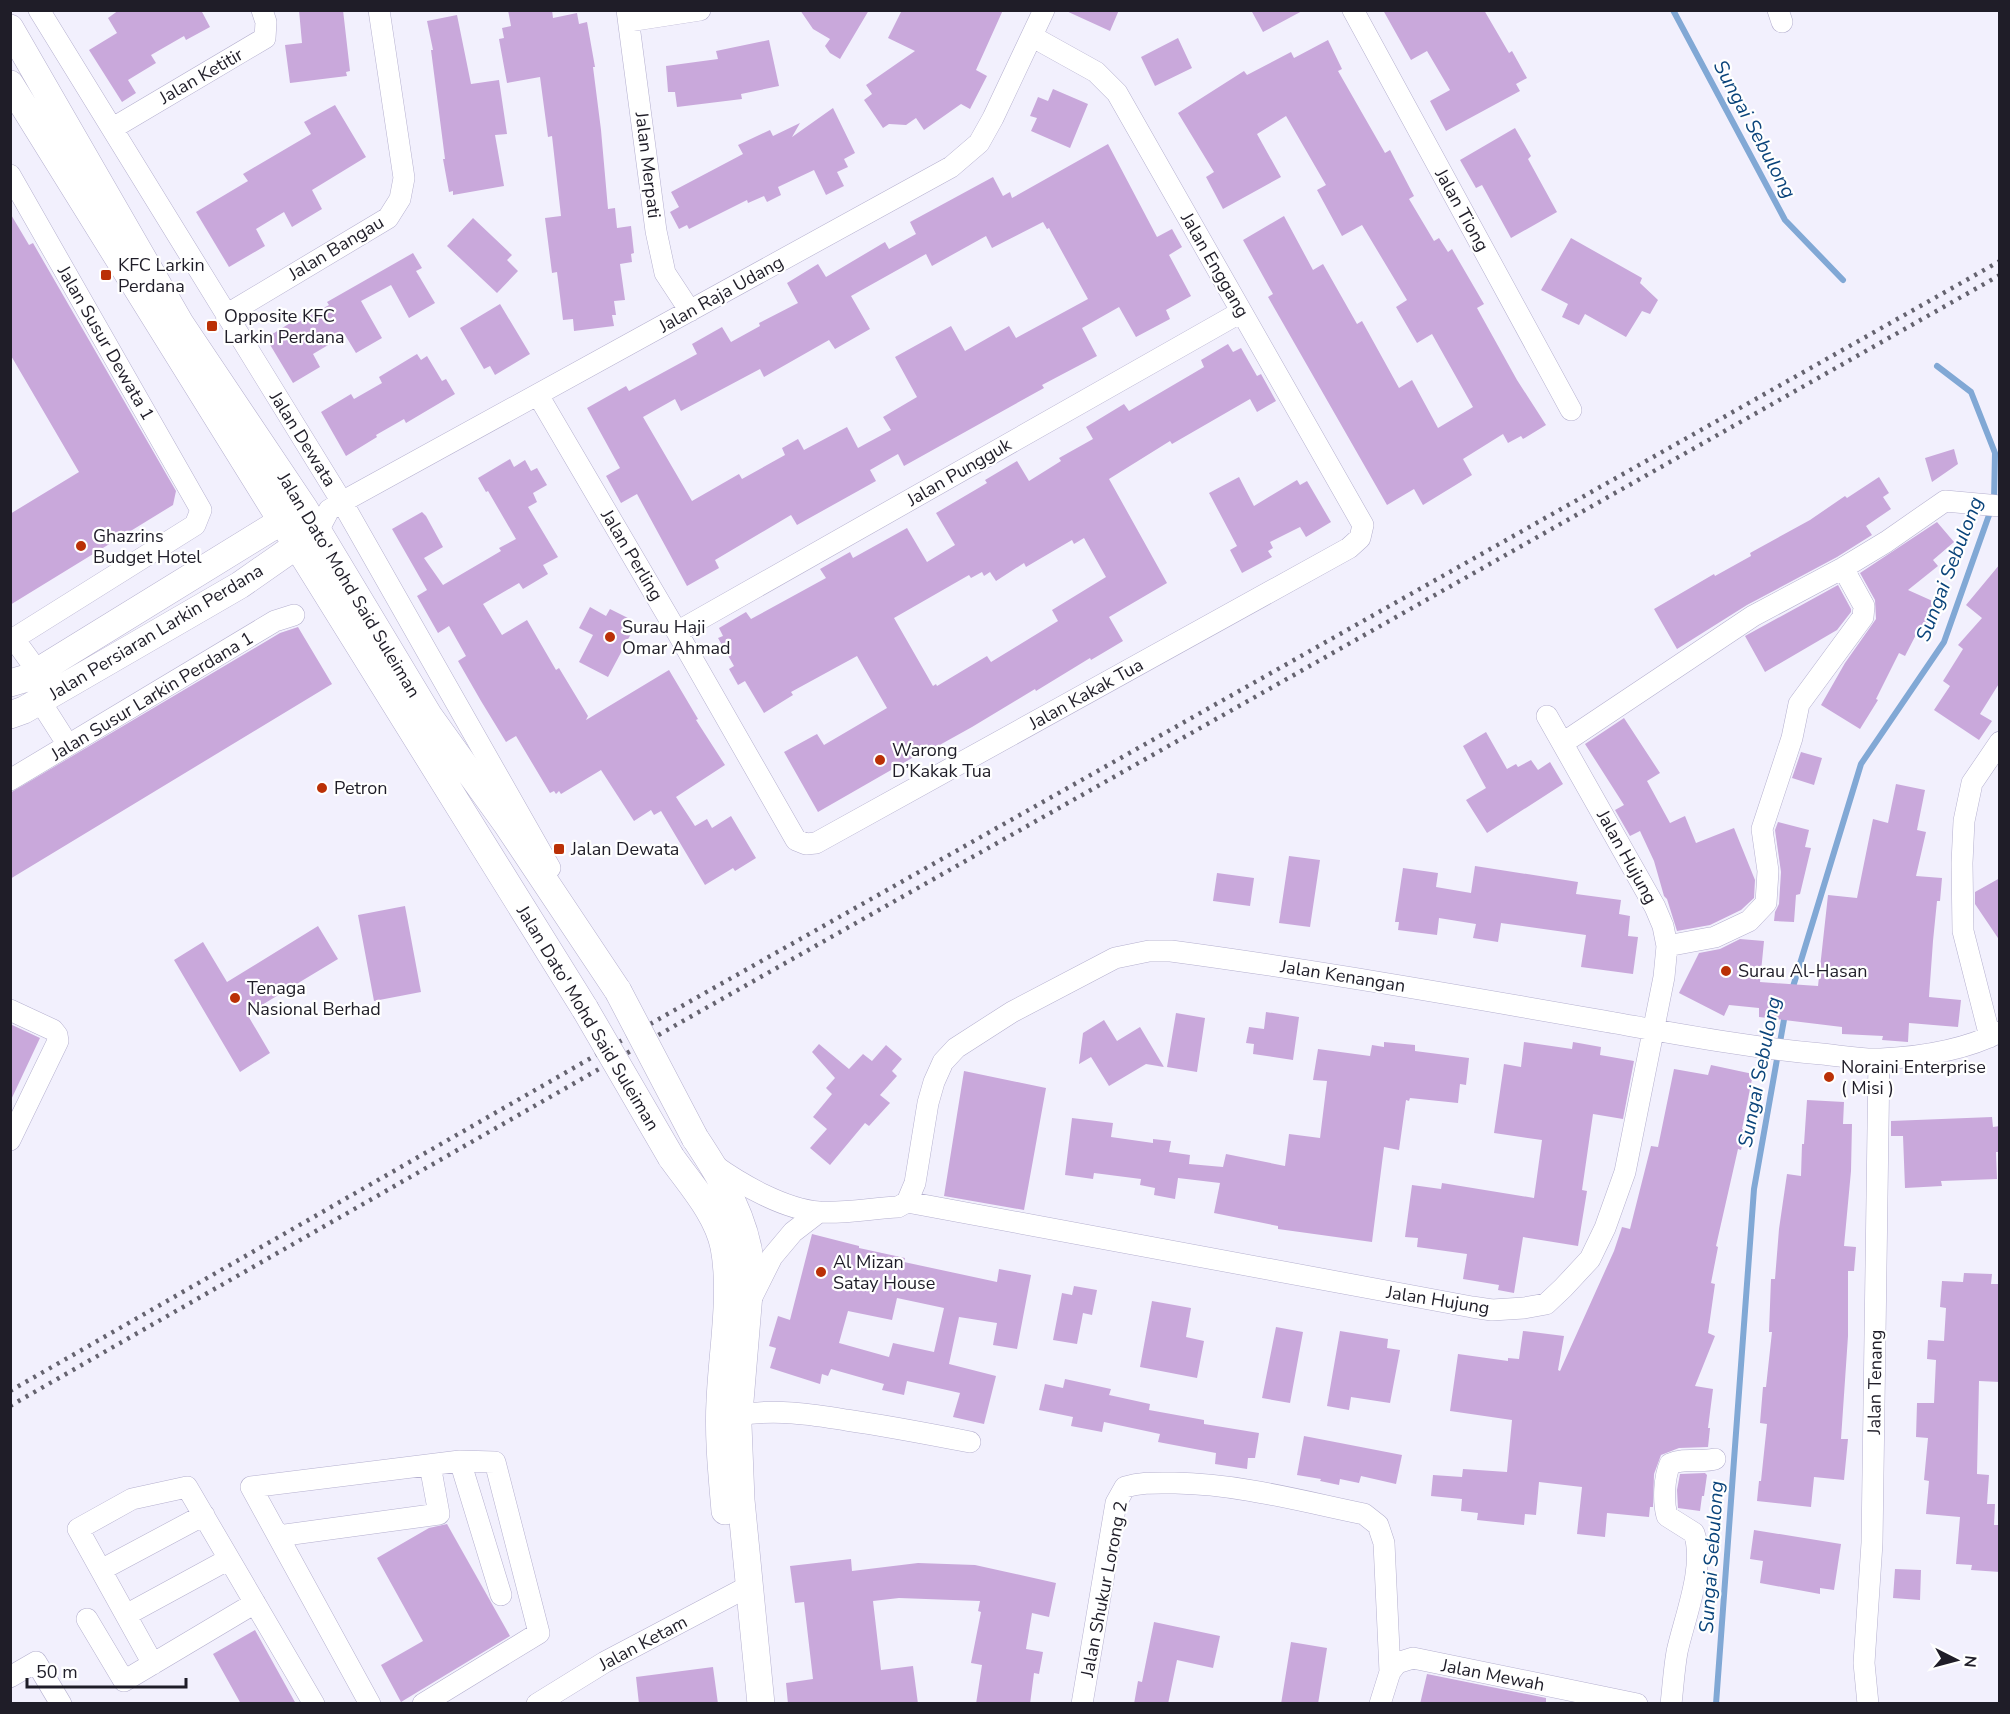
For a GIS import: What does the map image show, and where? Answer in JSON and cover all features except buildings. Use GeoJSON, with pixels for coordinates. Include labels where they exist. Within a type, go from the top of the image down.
{"type":"FeatureCollection","features":[{"type":"Feature","properties":{"kind":"main road","name":"Jalan Dato' Mohd Said Suleiman"},"geometry":{"type":"LineString","coordinates":[[10,28],[180,323],[312,519],[429,716],[506,824],[618,991],[695,1138],[728,1191],[750,1250],[751,1270],[740,1415],[744,1589]]}},
{"type":"Feature","properties":{"kind":"main road","name":"Jalan Dato' Mohd Said Suleiman"},"geometry":{"type":"LineString","coordinates":[[10,84],[312,519],[585,1009],[671,1157],[713,1217],[724,1245],[727,1273],[719,1404],[721,1468],[744,1589]]}},
{"type":"Feature","properties":{"kind":"main road","name":"Jalan Persiaran Larkin Perdana"},"geometry":{"type":"LineString","coordinates":[[10,683],[27,678],[312,519]]}},
{"type":"Feature","properties":{"kind":"main road","name":"Jalan Persiaran Larkin Perdana"},"geometry":{"type":"LineString","coordinates":[[10,715],[40,701],[240,585],[312,519]]}},
{"type":"Feature","properties":{"kind":"main road"},"geometry":{"type":"LineString","coordinates":[[744,1589],[760,1696]]}},
{"type":"Feature","properties":{"kind":"street","name":"Jalan Dewata"},"geometry":{"type":"LineString","coordinates":[[39,10],[225,315],[312,519],[563,892],[584,940]]}},
{"type":"Feature","properties":{"kind":"street","name":"Jalan Ketitir"},"geometry":{"type":"LineString","coordinates":[[113,128],[265,38],[267,22],[262,10]]}},
{"type":"Feature","properties":{"kind":"street","name":"Jalan Bangau"},"geometry":{"type":"LineString","coordinates":[[225,315],[388,218],[400,199],[404,178],[380,10]]}},
{"type":"Feature","properties":{"kind":"street"},"geometry":{"type":"LineString","coordinates":[[628,16],[700,10]]}},
{"type":"Feature","properties":{"kind":"street","name":"Jalan Raja Udang"},"geometry":{"type":"LineString","coordinates":[[312,519],[951,167],[979,143],[1033,37],[1044,10]]}},
{"type":"Feature","properties":{"kind":"street","name":"Jalan Tiong"},"geometry":{"type":"LineString","coordinates":[[1353,10],[1571,410]]}},
{"type":"Feature","properties":{"kind":"street","name":"Jalan Merpati"},"geometry":{"type":"LineString","coordinates":[[628,16],[656,231],[665,273],[690,311]]}},
{"type":"Feature","properties":{"kind":"street","name":"Jalan Enggang"},"geometry":{"type":"LineString","coordinates":[[1033,37],[1096,72],[1117,93],[1363,525]]}},
{"type":"Feature","properties":{"kind":"street","name":"Jalan Susur Dewata 1"},"geometry":{"type":"LineString","coordinates":[[10,175],[201,510],[195,525],[12,640]]}},
{"type":"Feature","properties":{"kind":"street","name":"Jalan Pungguk"},"geometry":{"type":"LineString","coordinates":[[677,632],[1242,312]]}},
{"type":"Feature","properties":{"kind":"street","name":"Jalan Perling"},"geometry":{"type":"LineString","coordinates":[[538,395],[796,840]]}},
{"type":"Feature","properties":{"kind":"street"},"geometry":{"type":"LineString","coordinates":[[1563,743],[1753,616],[1843,568],[1886,542],[1945,501],[1999,506]]}},
{"type":"Feature","properties":{"kind":"street","name":"Jalan Kakak Tua"},"geometry":{"type":"LineString","coordinates":[[796,840],[806,844],[816,843],[1349,548],[1360,538],[1363,525]]}},
{"type":"Feature","properties":{"kind":"street"},"geometry":{"type":"LineString","coordinates":[[1667,946],[1715,938],[1749,921],[1766,903],[1768,879],[1762,829],[1792,738],[1799,704],[1863,617],[1864,606],[1843,568]]}},
{"type":"Feature","properties":{"kind":"street","name":"Jalan Susur Larkin Perdana 1"},"geometry":{"type":"LineString","coordinates":[[10,780],[275,621],[294,615]]}},
{"type":"Feature","properties":{"kind":"street"},"geometry":{"type":"LineString","coordinates":[[12,640],[38,672]]}},
{"type":"Feature","properties":{"kind":"street"},"geometry":{"type":"LineString","coordinates":[[40,701],[68,746]]}},
{"type":"Feature","properties":{"kind":"street","name":"Jalan Hujung"},"geometry":{"type":"LineString","coordinates":[[907,1202],[1472,1307],[1492,1310],[1546,1304],[1590,1259],[1605,1228],[1625,1172],[1665,977],[1667,946],[1655,907],[1547,716]]}},
{"type":"Feature","properties":{"kind":"street"},"geometry":{"type":"LineString","coordinates":[[1995,1034],[1963,931],[1962,863],[1964,821],[1972,783],[2000,742]]}},
{"type":"Feature","properties":{"kind":"street","name":"Jalan Kenangan"},"geometry":{"type":"LineString","coordinates":[[907,1202],[915,1183],[928,1103],[934,1082],[943,1062],[956,1048],[1012,1012],[1115,958],[1149,951],[1188,953],[1361,978],[1655,1030],[1799,1052],[1879,1059],[1923,1055],[1995,1034]]}},
{"type":"Feature","properties":{"kind":"street"},"geometry":{"type":"LineString","coordinates":[[10,1011],[53,1030],[58,1041],[10,1140]]}},
{"type":"Feature","properties":{"kind":"street","name":"Jalan Tenang"},"geometry":{"type":"LineString","coordinates":[[1868,1704],[1864,1663],[1872,1543],[1879,1059]]}},
{"type":"Feature","properties":{"kind":"street"},"geometry":{"type":"LineString","coordinates":[[709,1161],[738,1182],[787,1204],[819,1212],[898,1207],[907,1202]]}},
{"type":"Feature","properties":{"kind":"street"},"geometry":{"type":"LineString","coordinates":[[748,1305],[772,1257],[793,1232],[819,1212]]}},
{"type":"Feature","properties":{"kind":"street"},"geometry":{"type":"LineString","coordinates":[[740,1415],[760,1412],[792,1413],[883,1425],[970,1442]]}},
{"type":"Feature","properties":{"kind":"street"},"geometry":{"type":"LineString","coordinates":[[1671,1704],[1677,1654],[1693,1586],[1698,1551],[1694,1533],[1667,1516],[1665,1506],[1667,1471],[1670,1464],[1679,1460],[1708,1461],[1715,1459]]}},
{"type":"Feature","properties":{"kind":"street"},"geometry":{"type":"LineString","coordinates":[[460,1461],[501,1595]]}},
{"type":"Feature","properties":{"kind":"street"},"geometry":{"type":"LineString","coordinates":[[370,1704],[251,1487],[460,1461],[495,1462],[539,1633],[423,1704]]}},
{"type":"Feature","properties":{"kind":"street"},"geometry":{"type":"LineString","coordinates":[[278,1536],[439,1514],[430,1465]]}},
{"type":"Feature","properties":{"kind":"street","name":"Jalan Shukur Lorong 2"},"geometry":{"type":"LineString","coordinates":[[1082,1704],[1116,1503],[1125,1487],[1140,1483],[1186,1483],[1239,1487],[1364,1514],[1378,1525],[1384,1543],[1390,1672]]}},
{"type":"Feature","properties":{"kind":"street"},"geometry":{"type":"LineString","coordinates":[[153,1664],[78,1529],[132,1499],[187,1487],[314,1704]]}},
{"type":"Feature","properties":{"kind":"street"},"geometry":{"type":"LineString","coordinates":[[101,1570],[204,1515]]}},
{"type":"Feature","properties":{"kind":"street"},"geometry":{"type":"LineString","coordinates":[[126,1615],[229,1559]]}},
{"type":"Feature","properties":{"kind":"street","name":"Jalan Ketam"},"geometry":{"type":"LineString","coordinates":[[538,1703],[605,1662],[744,1589]]}},
{"type":"Feature","properties":{"kind":"street"},"geometry":{"type":"LineString","coordinates":[[87,1619],[124,1681],[255,1603]]}},
{"type":"Feature","properties":{"kind":"street","name":"Jalan Mewah"},"geometry":{"type":"LineString","coordinates":[[1390,1672],[1396,1663],[1413,1658],[1637,1704]]}},
{"type":"Feature","properties":{"kind":"street"},"geometry":{"type":"LineString","coordinates":[[10,1677],[36,1662],[61,1704]]}},
{"type":"Feature","properties":{"kind":"street"},"geometry":{"type":"LineString","coordinates":[[1380,1704],[1390,1672]]}},
{"type":"Feature","properties":{"kind":"waterway","name":"Sungai Sebulong"},"geometry":{"type":"LineString","coordinates":[[1673,10],[1785,220],[1843,280]]}},
{"type":"Feature","properties":{"kind":"waterway","name":"Sungai Sebulong"},"geometry":{"type":"LineString","coordinates":[[1792,990],[1861,764],[1944,642],[1994,501],[1995,453],[1971,392],[1937,366]]}},
{"type":"Feature","properties":{"kind":"waterway","name":"Sungai Sebulong"},"geometry":{"type":"LineString","coordinates":[[1716,1704],[1754,1189],[1785,1014]]}},
{"type":"Feature","properties":{"kind":"railway"},"geometry":{"type":"LineString","coordinates":[[10,1391],[673,1011],[2000,261]]}},
{"type":"Feature","properties":{"kind":"railway"},"geometry":{"type":"LineString","coordinates":[[10,1406],[683,1021],[2000,275]]}},
{"type":"Feature","properties":{"kind":"place","name":"KFC Larkin Perdana"},"geometry":{"type":"Point","coordinates":[106,275]}},
{"type":"Feature","properties":{"kind":"place","name":"Opposite KFC Larkin Perdana"},"geometry":{"type":"Point","coordinates":[212,326]}},
{"type":"Feature","properties":{"kind":"place","name":"Ghazrins Budget Hotel"},"geometry":{"type":"Point","coordinates":[81,546]}},
{"type":"Feature","properties":{"kind":"place","name":"Surau Haji Omar Ahmad"},"geometry":{"type":"Point","coordinates":[610,637]}},
{"type":"Feature","properties":{"kind":"place","name":"Warong D’Kakak Tua"},"geometry":{"type":"Point","coordinates":[880,760]}},
{"type":"Feature","properties":{"kind":"place","name":"Petron"},"geometry":{"type":"Point","coordinates":[322,788]}},
{"type":"Feature","properties":{"kind":"place","name":"Jalan Dewata"},"geometry":{"type":"Point","coordinates":[559,849]}},
{"type":"Feature","properties":{"kind":"place","name":"Surau Al-Hasan"},"geometry":{"type":"Point","coordinates":[1726,971]}},
{"type":"Feature","properties":{"kind":"place","name":"Tenaga Nasional Berhad"},"geometry":{"type":"Point","coordinates":[235,998]}},
{"type":"Feature","properties":{"kind":"place","name":"Noraini Enterprise ( Misi )"},"geometry":{"type":"Point","coordinates":[1829,1077]}},
{"type":"Feature","properties":{"kind":"place","name":"Al Mizan Satay House"},"geometry":{"type":"Point","coordinates":[821,1272]}}]}
